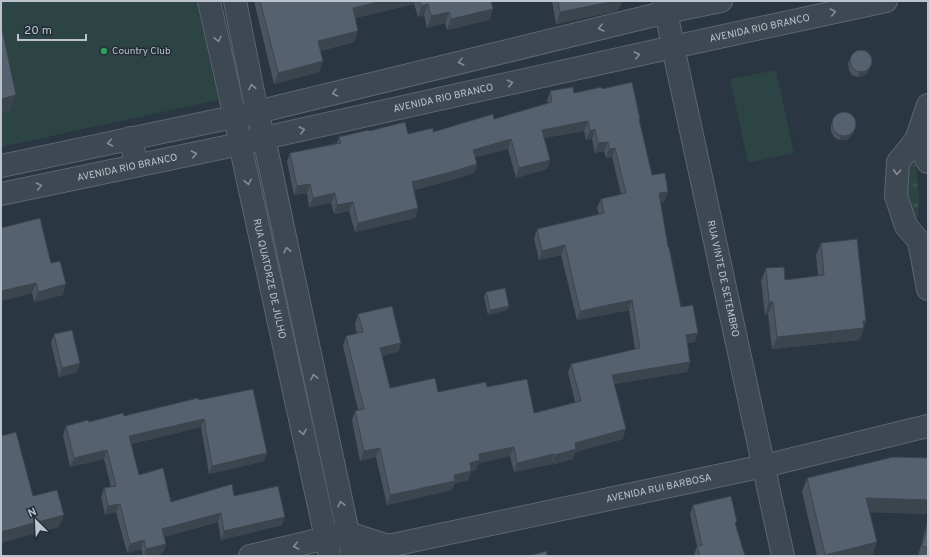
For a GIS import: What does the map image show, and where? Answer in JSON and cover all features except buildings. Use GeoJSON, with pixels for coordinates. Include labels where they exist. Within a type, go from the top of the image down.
{"type":"FeatureCollection","features":[{"type":"Feature","properties":{"kind":"street","name":"RUA QUATORZE DE JULHO"},"geometry":{"type":"LineString","coordinates":[[209,1],[328,547]]}},
{"type":"Feature","properties":{"kind":"street"},"geometry":{"type":"LineString","coordinates":[[235,1],[257,112],[264,138],[353,556]]}},
{"type":"Feature","properties":{"kind":"street"},"geometry":{"type":"LineString","coordinates":[[1,166],[257,112],[666,7],[721,1]]}},
{"type":"Feature","properties":{"kind":"street","name":"AVENIDA RIO BRANCO"},"geometry":{"type":"LineString","coordinates":[[1,194],[240,144],[886,1]]}},
{"type":"Feature","properties":{"kind":"street","name":"RUA VINTE DE SETEMBRO"},"geometry":{"type":"LineString","coordinates":[[666,7],[673,47],[783,556]]}},
{"type":"Feature","properties":{"kind":"street"},"geometry":{"type":"LineString","coordinates":[[928,105],[916,140],[898,162],[896,196],[906,226],[923,234],[928,289]]}},
{"type":"Feature","properties":{"kind":"street"},"geometry":{"type":"LineString","coordinates":[[130,138],[137,166]]}},
{"type":"Feature","properties":{"kind":"street"},"geometry":{"type":"LineString","coordinates":[[916,140],[928,162]]}},
{"type":"Feature","properties":{"kind":"street","name":"AVENIDA RUI BARBOSA"},"geometry":{"type":"LineString","coordinates":[[367,556],[388,546],[764,466],[928,426]]}},
{"type":"Feature","properties":{"kind":"street","name":"AVENIDA RUI BARBOSA"},"geometry":{"type":"LineString","coordinates":[[250,556],[328,547],[348,534],[388,546]]}},
{"type":"Feature","properties":{"kind":"green space","name":"Country Club"},"geometry":{"type":"Polygon","coordinates":[[[1,1],[197,1],[218,100],[1,147],[1,1]]]}},
{"type":"Feature","properties":{"kind":"green space"},"geometry":{"type":"Polygon","coordinates":[[[776,70],[794,153],[748,163],[730,79],[776,70]]]}},
{"type":"Feature","properties":{"kind":"green space"},"geometry":{"type":"Polygon","coordinates":[[[910,153],[916,168],[919,197],[917,230],[901,192],[910,153]]]}},
{"type":"Feature","properties":{"kind":"place","name":"Country Club"},"geometry":{"type":"Point","coordinates":[104,51]}}]}
